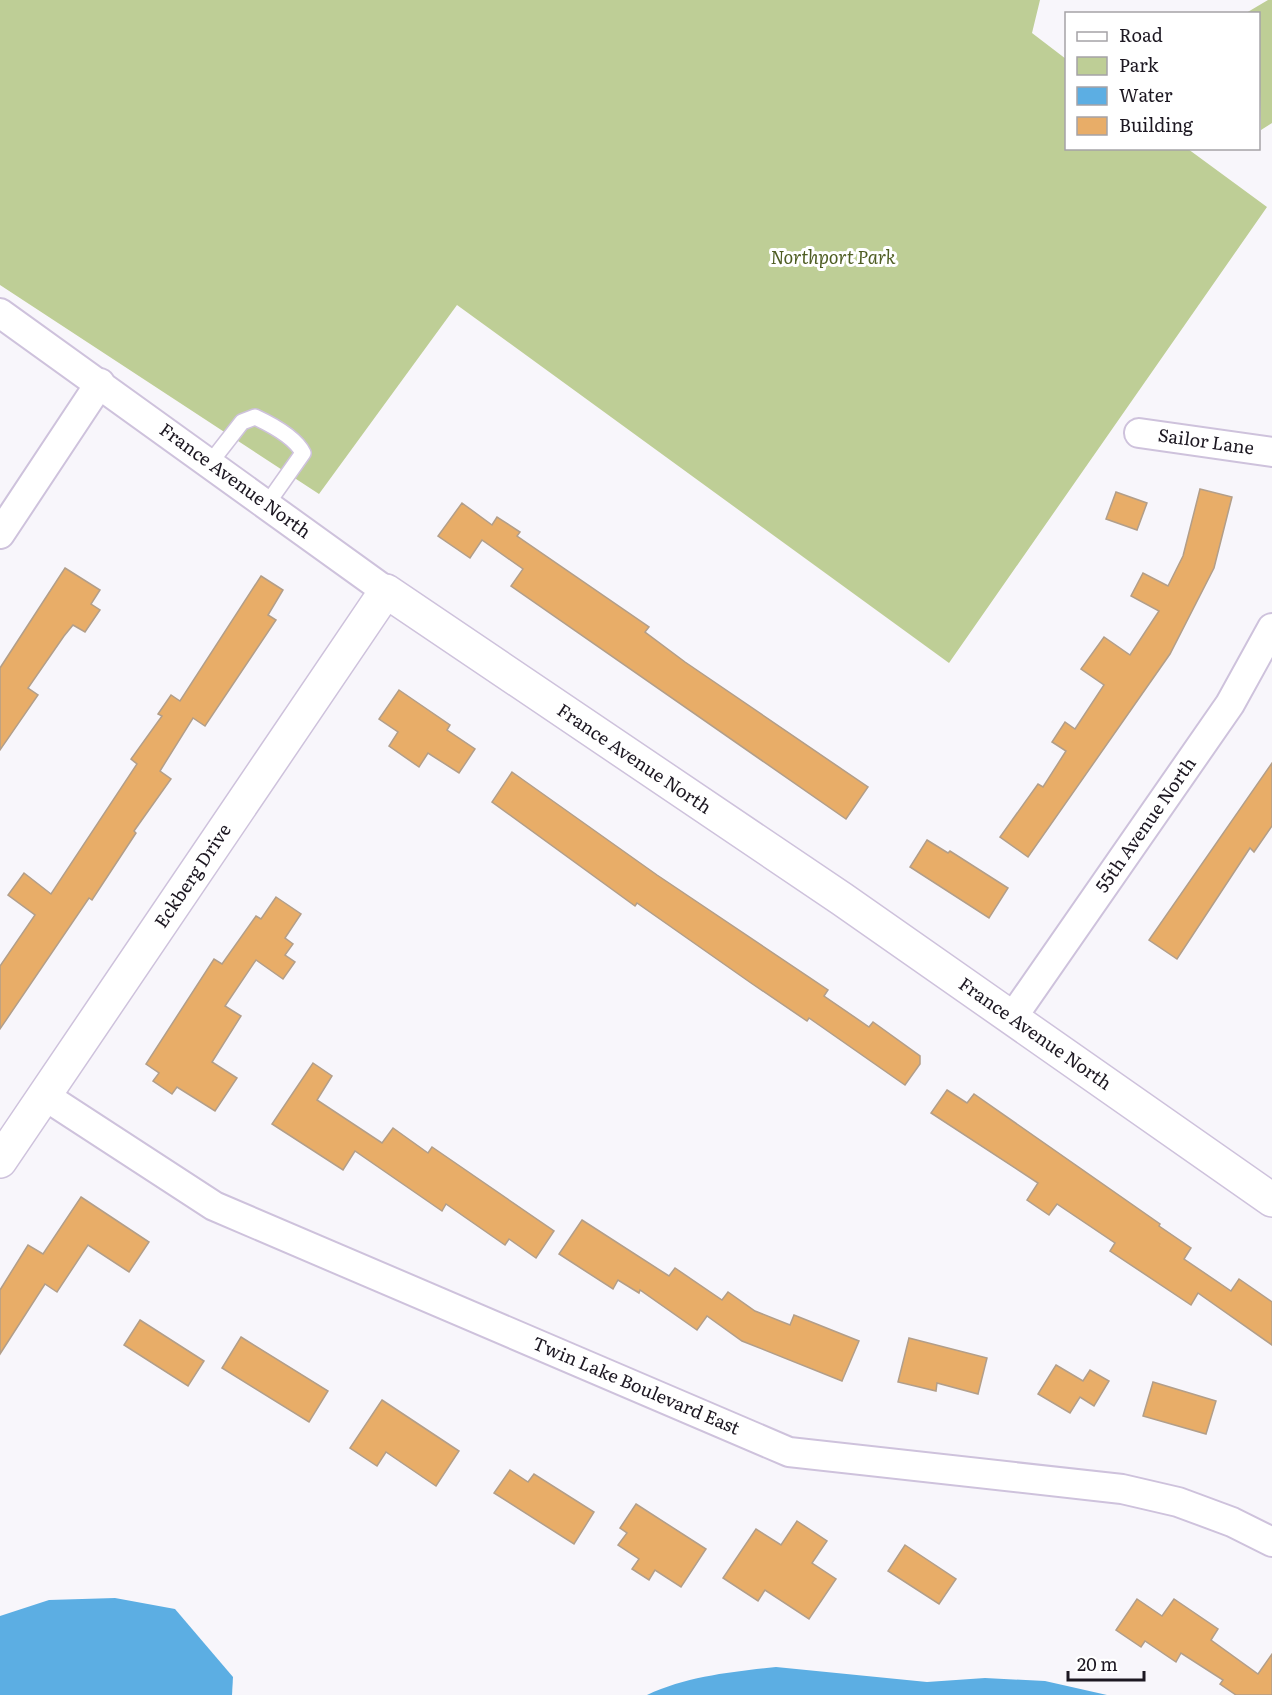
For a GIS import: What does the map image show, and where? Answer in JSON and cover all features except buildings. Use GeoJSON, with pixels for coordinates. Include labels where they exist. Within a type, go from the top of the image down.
{"type":"FeatureCollection","features":[{"type":"Feature","properties":{"kind":"street","name":"France Avenue North"},"geometry":{"type":"LineString","coordinates":[[0,313],[386,591],[842,899],[1272,1200]]}},
{"type":"Feature","properties":{"kind":"street"},"geometry":{"type":"LineString","coordinates":[[0,534],[100,383]]}},
{"type":"Feature","properties":{"kind":"street","name":"Sailor Lane"},"geometry":{"type":"LineString","coordinates":[[1139,432],[1272,452]]}},
{"type":"Feature","properties":{"kind":"street","name":"Eckberg Drive"},"geometry":{"type":"LineString","coordinates":[[0,1161],[386,591]]}},
{"type":"Feature","properties":{"kind":"street","name":"55th Avenue North"},"geometry":{"type":"LineString","coordinates":[[1012,1018],[1230,704],[1272,628]]}},
{"type":"Feature","properties":{"kind":"street","name":"Twin Lake Boulevard East"},"geometry":{"type":"LineString","coordinates":[[45,1096],[214,1206],[789,1452],[1122,1489],[1178,1502],[1232,1522],[1272,1542]]}},
{"type":"Feature","properties":{"kind":"lane"},"geometry":{"type":"LineString","coordinates":[[210,463],[242,422],[255,417],[268,423],[300,447],[303,453],[267,504]]}},
{"type":"Feature","properties":{"kind":"green space","name":"Northport Park"},"geometry":{"type":"Polygon","coordinates":[[[0,0],[1040,0],[1032,33],[1065,58],[1065,150],[1189,150],[1267,207],[949,663],[457,305],[319,494],[0,285],[0,0]]]}},
{"type":"Feature","properties":{"kind":"green space"},"geometry":{"type":"Polygon","coordinates":[[[1272,0],[1272,123],[1261,130],[1260,12],[1248,12],[1272,0]]]}},
{"type":"Feature","properties":{"kind":"water"},"geometry":{"type":"Polygon","coordinates":[[[115,1598],[175,1609],[233,1677],[232,1695],[0,1695],[0,1616],[49,1600],[115,1598]]]}},
{"type":"Feature","properties":{"kind":"water"},"geometry":{"type":"Polygon","coordinates":[[[776,1667],[927,1682],[985,1678],[1045,1681],[1107,1695],[647,1695],[694,1679],[776,1667]]]}}]}
